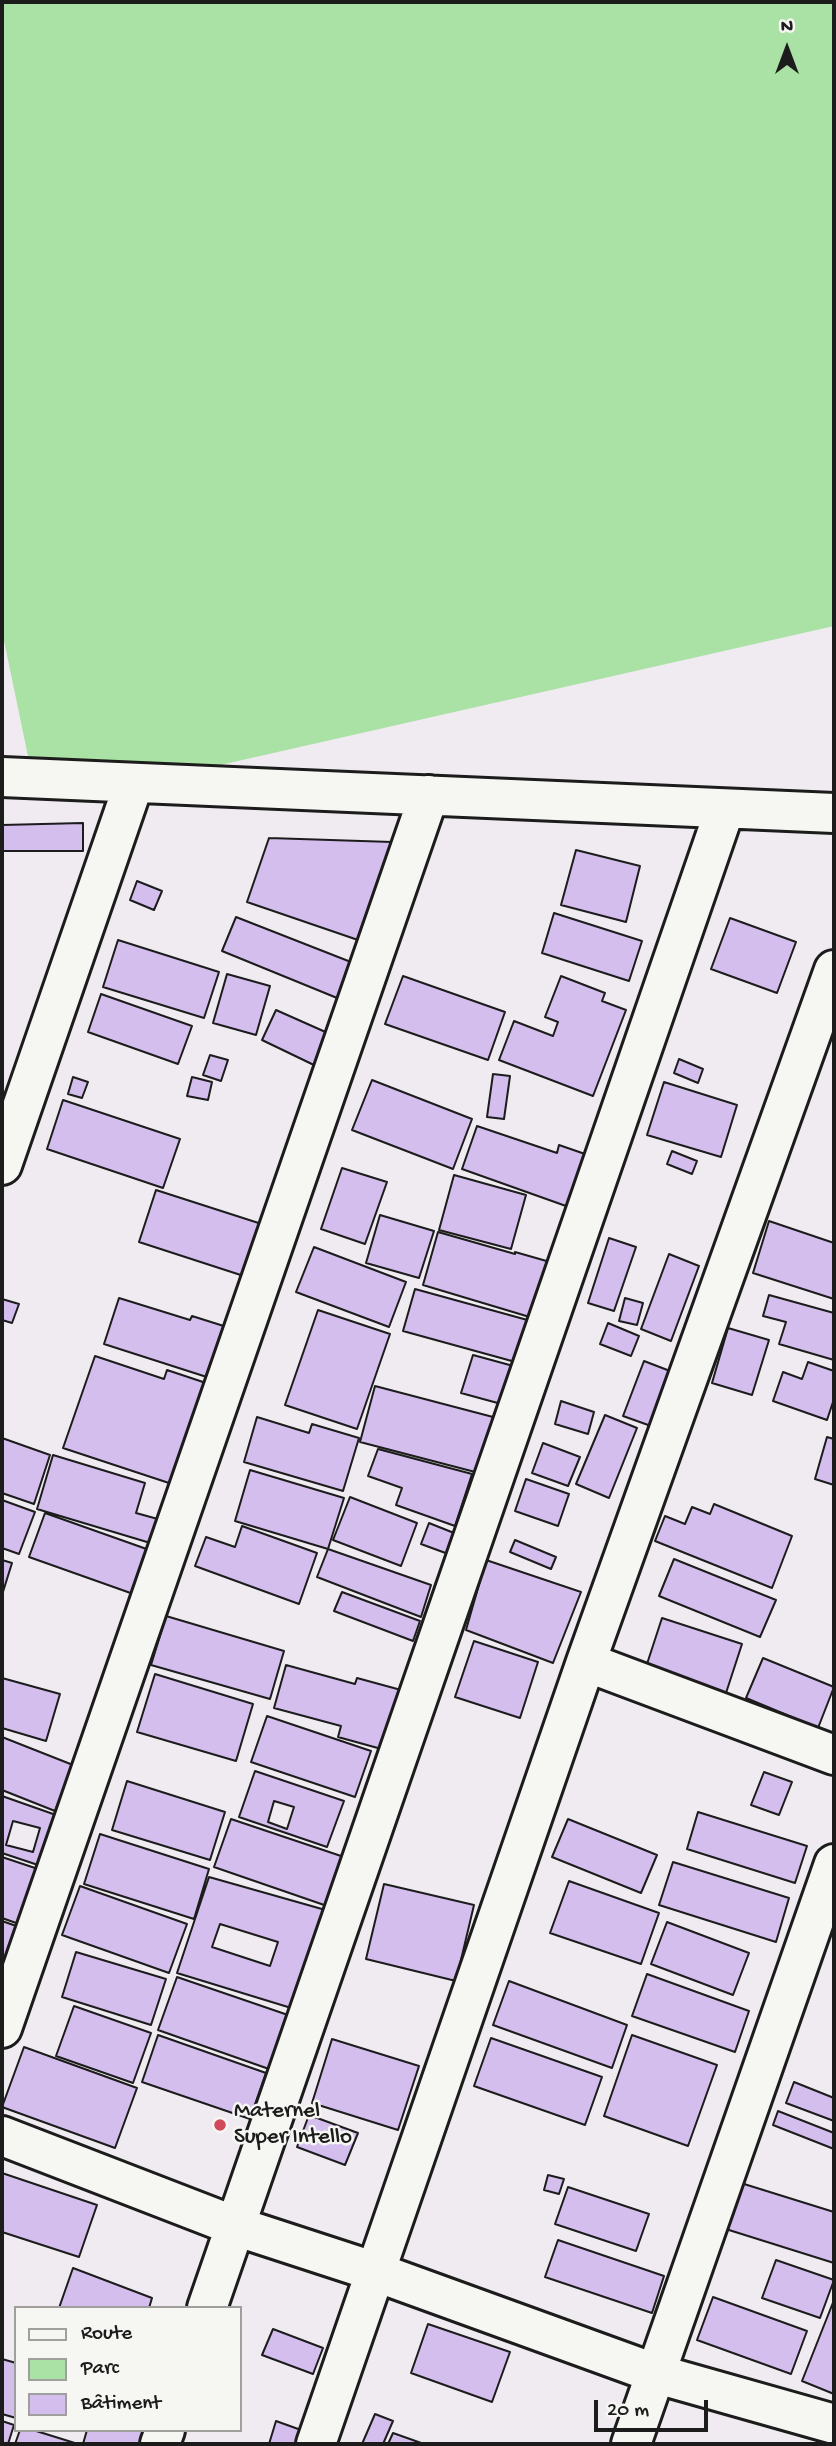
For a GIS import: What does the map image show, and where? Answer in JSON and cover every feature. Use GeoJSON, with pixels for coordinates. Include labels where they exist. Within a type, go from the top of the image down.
{"type":"FeatureCollection","features":[{"type":"Feature","properties":{"kind":"street"},"geometry":{"type":"LineString","coordinates":[[2,777],[834,813]]}},
{"type":"Feature","properties":{"kind":"street"},"geometry":{"type":"LineString","coordinates":[[2,1165],[134,783]]}},
{"type":"Feature","properties":{"kind":"street"},"geometry":{"type":"LineString","coordinates":[[2,2028],[429,796]]}},
{"type":"Feature","properties":{"kind":"street"},"geometry":{"type":"LineString","coordinates":[[208,2306],[725,809]]}},
{"type":"Feature","properties":{"kind":"street"},"geometry":{"type":"LineString","coordinates":[[316,2444],[586,1662],[834,970]]}},
{"type":"Feature","properties":{"kind":"street"},"geometry":{"type":"LineString","coordinates":[[586,1662],[834,1755]]}},
{"type":"Feature","properties":{"kind":"street"},"geometry":{"type":"LineString","coordinates":[[631,2444],[834,1864]]}},
{"type":"Feature","properties":{"kind":"street"},"geometry":{"type":"LineString","coordinates":[[2,2136],[235,2226],[376,2272],[657,2374],[834,2424]]}},
{"type":"Feature","properties":{"kind":"green space"},"geometry":{"type":"Polygon","coordinates":[[[2,2],[834,2],[834,626],[154,780],[29,761],[2,631],[2,2]]]}},
{"type":"Feature","properties":{"kind":"building"},"geometry":{"type":"Polygon","coordinates":[[[83,823],[83,851],[2,851],[2,825],[83,823]]]}},
{"type":"Feature","properties":{"kind":"building"},"geometry":{"type":"Polygon","coordinates":[[[269,838],[392,842],[358,940],[247,902],[269,838]]]}},
{"type":"Feature","properties":{"kind":"building"},"geometry":{"type":"Polygon","coordinates":[[[576,850],[640,866],[626,922],[561,905],[576,850]]]}},
{"type":"Feature","properties":{"kind":"building"},"geometry":{"type":"Polygon","coordinates":[[[137,881],[162,891],[154,910],[130,900],[137,881]]]}},
{"type":"Feature","properties":{"kind":"building"},"geometry":{"type":"Polygon","coordinates":[[[554,913],[642,941],[629,981],[542,953],[554,913]]]}},
{"type":"Feature","properties":{"kind":"building"},"geometry":{"type":"Polygon","coordinates":[[[236,917],[356,964],[342,1000],[222,951],[236,917]]]}},
{"type":"Feature","properties":{"kind":"building"},"geometry":{"type":"Polygon","coordinates":[[[730,918],[796,942],[777,993],[711,969],[730,918]]]}},
{"type":"Feature","properties":{"kind":"building"},"geometry":{"type":"Polygon","coordinates":[[[118,940],[219,972],[204,1018],[103,987],[118,940]]]}},
{"type":"Feature","properties":{"kind":"building"},"geometry":{"type":"Polygon","coordinates":[[[227,974],[270,986],[256,1035],[213,1023],[227,974]]]}},
{"type":"Feature","properties":{"kind":"building"},"geometry":{"type":"Polygon","coordinates":[[[403,976],[505,1012],[488,1060],[385,1024],[403,976]]]}},
{"type":"Feature","properties":{"kind":"building"},"geometry":{"type":"Polygon","coordinates":[[[561,976],[605,993],[602,1001],[626,1010],[593,1096],[499,1060],[514,1021],[553,1036],[558,1022],[545,1017],[561,976]]]}},
{"type":"Feature","properties":{"kind":"building"},"geometry":{"type":"Polygon","coordinates":[[[101,994],[192,1026],[178,1064],[88,1032],[101,994]]]}},
{"type":"Feature","properties":{"kind":"building"},"geometry":{"type":"Polygon","coordinates":[[[276,1010],[330,1034],[316,1066],[262,1040],[276,1010]]]}},
{"type":"Feature","properties":{"kind":"building"},"geometry":{"type":"Polygon","coordinates":[[[210,1055],[228,1060],[221,1081],[203,1075],[210,1055]]]}},
{"type":"Feature","properties":{"kind":"building"},"geometry":{"type":"Polygon","coordinates":[[[679,1059],[703,1069],[698,1083],[674,1073],[679,1059]]]}},
{"type":"Feature","properties":{"kind":"building"},"geometry":{"type":"Polygon","coordinates":[[[493,1074],[510,1076],[504,1119],[487,1117],[493,1074]]]}},
{"type":"Feature","properties":{"kind":"building"},"geometry":{"type":"Polygon","coordinates":[[[73,1077],[88,1082],[82,1098],[68,1094],[73,1077]]]}},
{"type":"Feature","properties":{"kind":"building"},"geometry":{"type":"Polygon","coordinates":[[[192,1077],[212,1082],[208,1100],[187,1096],[192,1077]]]}},
{"type":"Feature","properties":{"kind":"building"},"geometry":{"type":"Polygon","coordinates":[[[372,1080],[472,1119],[453,1169],[352,1130],[372,1080]]]}},
{"type":"Feature","properties":{"kind":"building"},"geometry":{"type":"Polygon","coordinates":[[[664,1082],[737,1105],[721,1157],[647,1135],[664,1082]]]}},
{"type":"Feature","properties":{"kind":"building"},"geometry":{"type":"Polygon","coordinates":[[[63,1100],[180,1139],[163,1188],[47,1149],[63,1100]]]}},
{"type":"Feature","properties":{"kind":"building"},"geometry":{"type":"Polygon","coordinates":[[[477,1126],[557,1153],[559,1145],[585,1154],[566,1206],[462,1169],[477,1126]]]}},
{"type":"Feature","properties":{"kind":"building"},"geometry":{"type":"Polygon","coordinates":[[[672,1151],[697,1161],[692,1174],[667,1164],[672,1151]]]}},
{"type":"Feature","properties":{"kind":"building"},"geometry":{"type":"Polygon","coordinates":[[[342,1168],[387,1182],[365,1244],[321,1229],[342,1168]]]}},
{"type":"Feature","properties":{"kind":"building"},"geometry":{"type":"Polygon","coordinates":[[[454,1175],[526,1195],[511,1249],[439,1230],[454,1175]]]}},
{"type":"Feature","properties":{"kind":"building"},"geometry":{"type":"Polygon","coordinates":[[[156,1190],[271,1227],[253,1279],[139,1242],[156,1190]]]}},
{"type":"Feature","properties":{"kind":"building"},"geometry":{"type":"Polygon","coordinates":[[[380,1215],[434,1231],[419,1278],[366,1263],[380,1215]]]}},
{"type":"Feature","properties":{"kind":"building"},"geometry":{"type":"Polygon","coordinates":[[[769,1221],[834,1243],[834,1299],[753,1273],[769,1221]]]}},
{"type":"Feature","properties":{"kind":"building"},"geometry":{"type":"Polygon","coordinates":[[[438,1232],[550,1262],[533,1318],[423,1285],[438,1232]]]}},
{"type":"Feature","properties":{"kind":"building"},"geometry":{"type":"Polygon","coordinates":[[[609,1238],[636,1247],[614,1311],[588,1303],[609,1238]]]}},
{"type":"Feature","properties":{"kind":"building"},"geometry":{"type":"Polygon","coordinates":[[[314,1247],[406,1282],[389,1327],[296,1292],[314,1247]]]}},
{"type":"Feature","properties":{"kind":"building"},"geometry":{"type":"Polygon","coordinates":[[[669,1254],[699,1266],[671,1341],[641,1329],[669,1254]]]}},
{"type":"Feature","properties":{"kind":"building"},"geometry":{"type":"Polygon","coordinates":[[[415,1289],[531,1321],[519,1363],[403,1331],[415,1289]]]}},
{"type":"Feature","properties":{"kind":"building"},"geometry":{"type":"Polygon","coordinates":[[[769,1295],[834,1313],[834,1360],[779,1344],[786,1322],[763,1316],[769,1295]]]}},
{"type":"Feature","properties":{"kind":"building"},"geometry":{"type":"Polygon","coordinates":[[[119,1298],[190,1320],[192,1316],[230,1328],[213,1379],[104,1344],[119,1298]]]}},
{"type":"Feature","properties":{"kind":"building"},"geometry":{"type":"Polygon","coordinates":[[[625,1298],[643,1303],[637,1325],[619,1321],[625,1298]]]}},
{"type":"Feature","properties":{"kind":"building"},"geometry":{"type":"Polygon","coordinates":[[[2,1299],[19,1304],[12,1323],[2,1320],[2,1299]]]}},
{"type":"Feature","properties":{"kind":"building"},"geometry":{"type":"Polygon","coordinates":[[[318,1310],[390,1334],[357,1429],[285,1405],[318,1310]]]}},
{"type":"Feature","properties":{"kind":"building"},"geometry":{"type":"Polygon","coordinates":[[[608,1323],[639,1336],[631,1356],[600,1344],[608,1323]]]}},
{"type":"Feature","properties":{"kind":"building"},"geometry":{"type":"Polygon","coordinates":[[[728,1328],[769,1340],[752,1395],[712,1383],[728,1328]]]}},
{"type":"Feature","properties":{"kind":"building"},"geometry":{"type":"Polygon","coordinates":[[[473,1355],[517,1367],[505,1405],[461,1393],[473,1355]]]}},
{"type":"Feature","properties":{"kind":"building"},"geometry":{"type":"Polygon","coordinates":[[[95,1356],[164,1379],[167,1370],[209,1384],[175,1485],[63,1448],[95,1356]]]}},
{"type":"Feature","properties":{"kind":"building"},"geometry":{"type":"Polygon","coordinates":[[[644,1361],[670,1371],[651,1426],[623,1416],[644,1361]]]}},
{"type":"Feature","properties":{"kind":"building"},"geometry":{"type":"Polygon","coordinates":[[[808,1362],[834,1371],[834,1399],[827,1420],[773,1401],[783,1372],[802,1379],[808,1362]]]}},
{"type":"Feature","properties":{"kind":"building"},"geometry":{"type":"Polygon","coordinates":[[[375,1386],[493,1417],[479,1473],[360,1442],[375,1386]]]}},
{"type":"Feature","properties":{"kind":"building"},"geometry":{"type":"Polygon","coordinates":[[[561,1401],[594,1412],[588,1434],[555,1424],[561,1401]]]}},
{"type":"Feature","properties":{"kind":"building"},"geometry":{"type":"Polygon","coordinates":[[[605,1415],[637,1428],[609,1498],[576,1484],[605,1415]]]}},
{"type":"Feature","properties":{"kind":"building"},"geometry":{"type":"Polygon","coordinates":[[[257,1417],[309,1433],[312,1424],[359,1438],[343,1491],[244,1462],[257,1417]]]}},
{"type":"Feature","properties":{"kind":"building"},"geometry":{"type":"Polygon","coordinates":[[[827,1437],[834,1439],[834,1485],[815,1479],[827,1437]]]}},
{"type":"Feature","properties":{"kind":"building"},"geometry":{"type":"Polygon","coordinates":[[[2,1438],[50,1455],[34,1504],[2,1493],[2,1438]]]}},
{"type":"Feature","properties":{"kind":"building"},"geometry":{"type":"Polygon","coordinates":[[[543,1443],[580,1457],[568,1486],[532,1473],[543,1443]]]}},
{"type":"Feature","properties":{"kind":"building"},"geometry":{"type":"Polygon","coordinates":[[[378,1449],[472,1474],[455,1526],[396,1505],[402,1488],[368,1476],[378,1449]]]}},
{"type":"Feature","properties":{"kind":"building"},"geometry":{"type":"Polygon","coordinates":[[[53,1455],[145,1483],[136,1513],[165,1521],[157,1545],[37,1509],[53,1455]]]}},
{"type":"Feature","properties":{"kind":"building"},"geometry":{"type":"Polygon","coordinates":[[[250,1470],[344,1498],[328,1549],[235,1521],[250,1470]]]}},
{"type":"Feature","properties":{"kind":"building"},"geometry":{"type":"Polygon","coordinates":[[[526,1479],[569,1494],[558,1526],[515,1511],[526,1479]]]}},
{"type":"Feature","properties":{"kind":"building"},"geometry":{"type":"Polygon","coordinates":[[[350,1497],[417,1523],[401,1566],[333,1540],[350,1497]]]}},
{"type":"Feature","properties":{"kind":"building"},"geometry":{"type":"Polygon","coordinates":[[[2,1500],[35,1512],[19,1554],[2,1548],[2,1500]]]}},
{"type":"Feature","properties":{"kind":"building"},"geometry":{"type":"Polygon","coordinates":[[[714,1504],[792,1536],[772,1588],[655,1541],[665,1516],[685,1524],[692,1507],[710,1514],[714,1504]]]}},
{"type":"Feature","properties":{"kind":"building"},"geometry":{"type":"Polygon","coordinates":[[[45,1513],[155,1552],[139,1596],[29,1557],[45,1513]]]}},
{"type":"Feature","properties":{"kind":"building"},"geometry":{"type":"Polygon","coordinates":[[[429,1523],[459,1535],[451,1555],[421,1544],[429,1523]]]}},
{"type":"Feature","properties":{"kind":"building"},"geometry":{"type":"Polygon","coordinates":[[[242,1526],[317,1553],[299,1604],[195,1566],[206,1537],[235,1547],[242,1526]]]}},
{"type":"Feature","properties":{"kind":"building"},"geometry":{"type":"Polygon","coordinates":[[[515,1540],[556,1557],[551,1569],[510,1552],[515,1540]]]}},
{"type":"Feature","properties":{"kind":"building"},"geometry":{"type":"Polygon","coordinates":[[[328,1549],[431,1585],[421,1617],[317,1577],[328,1549]]]}},
{"type":"Feature","properties":{"kind":"building"},"geometry":{"type":"Polygon","coordinates":[[[674,1559],[776,1600],[760,1637],[659,1596],[674,1559]]]}},
{"type":"Feature","properties":{"kind":"building"},"geometry":{"type":"Polygon","coordinates":[[[2,1560],[12,1563],[2,1595],[2,1560]]]}},
{"type":"Feature","properties":{"kind":"building"},"geometry":{"type":"Polygon","coordinates":[[[486,1560],[581,1592],[553,1663],[466,1630],[486,1560]]]}},
{"type":"Feature","properties":{"kind":"building"},"geometry":{"type":"Polygon","coordinates":[[[342,1592],[420,1621],[413,1641],[334,1611],[342,1592]]]}},
{"type":"Feature","properties":{"kind":"building"},"geometry":{"type":"Polygon","coordinates":[[[166,1616],[284,1651],[270,1699],[151,1665],[166,1616]]]}},
{"type":"Feature","properties":{"kind":"building"},"geometry":{"type":"Polygon","coordinates":[[[662,1618],[742,1644],[726,1693],[646,1667],[662,1618]]]}},
{"type":"Feature","properties":{"kind":"building"},"geometry":{"type":"Polygon","coordinates":[[[474,1641],[538,1662],[520,1718],[455,1697],[474,1641]]]}},
{"type":"Feature","properties":{"kind":"building"},"geometry":{"type":"Polygon","coordinates":[[[763,1658],[834,1687],[818,1728],[746,1698],[763,1658]]]}},
{"type":"Feature","properties":{"kind":"building"},"geometry":{"type":"Polygon","coordinates":[[[286,1665],[355,1684],[357,1678],[401,1690],[385,1750],[338,1737],[341,1726],[274,1708],[286,1665]]]}},
{"type":"Feature","properties":{"kind":"building"},"geometry":{"type":"Polygon","coordinates":[[[155,1674],[253,1704],[236,1761],[137,1732],[155,1674]]]}},
{"type":"Feature","properties":{"kind":"building"},"geometry":{"type":"Polygon","coordinates":[[[2,1678],[60,1694],[46,1741],[2,1728],[2,1678]]]}},
{"type":"Feature","properties":{"kind":"building"},"geometry":{"type":"Polygon","coordinates":[[[267,1716],[371,1751],[355,1797],[251,1762],[267,1716]]]}},
{"type":"Feature","properties":{"kind":"building"},"geometry":{"type":"Polygon","coordinates":[[[2,1737],[73,1765],[55,1811],[2,1790],[2,1737]]]}},
{"type":"Feature","properties":{"kind":"building"},"geometry":{"type":"Polygon","coordinates":[[[255,1771],[344,1801],[327,1847],[239,1817],[255,1771]],[[274,1801],[268,1822],[287,1829],[294,1807],[274,1801]]]}},
{"type":"Feature","properties":{"kind":"building"},"geometry":{"type":"Polygon","coordinates":[[[764,1772],[792,1782],[779,1815],[751,1805],[764,1772]]]}},
{"type":"Feature","properties":{"kind":"building"},"geometry":{"type":"Polygon","coordinates":[[[127,1781],[225,1812],[210,1860],[112,1830],[127,1781]]]}},
{"type":"Feature","properties":{"kind":"building"},"geometry":{"type":"Polygon","coordinates":[[[2,1796],[56,1815],[38,1865],[2,1853],[2,1796]],[[13,1821],[6,1845],[33,1852],[40,1828],[13,1821]]]}},
{"type":"Feature","properties":{"kind":"building"},"geometry":{"type":"Polygon","coordinates":[[[698,1812],[807,1846],[795,1883],[687,1849],[698,1812]]]}},
{"type":"Feature","properties":{"kind":"building"},"geometry":{"type":"Polygon","coordinates":[[[231,1819],[347,1858],[330,1907],[214,1867],[231,1819]]]}},
{"type":"Feature","properties":{"kind":"building"},"geometry":{"type":"Polygon","coordinates":[[[568,1819],[657,1855],[641,1893],[552,1857],[568,1819]]]}},
{"type":"Feature","properties":{"kind":"building"},"geometry":{"type":"Polygon","coordinates":[[[100,1834],[209,1869],[194,1919],[84,1884],[100,1834]]]}},
{"type":"Feature","properties":{"kind":"building"},"geometry":{"type":"Polygon","coordinates":[[[2,1857],[38,1869],[19,1924],[2,1918],[2,1857]]]}},
{"type":"Feature","properties":{"kind":"building"},"geometry":{"type":"Polygon","coordinates":[[[673,1862],[789,1898],[776,1942],[659,1905],[673,1862]]]}},
{"type":"Feature","properties":{"kind":"building"},"geometry":{"type":"Polygon","coordinates":[[[209,1877],[329,1911],[301,2011],[177,1973],[209,1877]],[[220,1924],[212,1947],[270,1966],[278,1942],[220,1924]]]}},
{"type":"Feature","properties":{"kind":"building"},"geometry":{"type":"Polygon","coordinates":[[[569,1881],[659,1913],[641,1964],[550,1933],[569,1881]]]}},
{"type":"Feature","properties":{"kind":"building"},"geometry":{"type":"Polygon","coordinates":[[[384,1884],[474,1905],[456,1981],[366,1959],[384,1884]]]}},
{"type":"Feature","properties":{"kind":"building"},"geometry":{"type":"Polygon","coordinates":[[[80,1886],[187,1924],[169,1973],[62,1935],[80,1886]]]}},
{"type":"Feature","properties":{"kind":"building"},"geometry":{"type":"Polygon","coordinates":[[[2,1921],[22,1928],[9,1967],[2,1964],[2,1921]]]}},
{"type":"Feature","properties":{"kind":"building"},"geometry":{"type":"Polygon","coordinates":[[[667,1922],[749,1953],[733,1995],[651,1964],[667,1922]]]}},
{"type":"Feature","properties":{"kind":"building"},"geometry":{"type":"Polygon","coordinates":[[[76,1952],[166,1979],[151,2025],[62,1997],[76,1952]]]}},
{"type":"Feature","properties":{"kind":"building"},"geometry":{"type":"Polygon","coordinates":[[[647,1974],[749,2011],[735,2052],[632,2016],[647,1974]]]}},
{"type":"Feature","properties":{"kind":"building"},"geometry":{"type":"Polygon","coordinates":[[[177,1977],[288,2015],[269,2069],[158,2030],[177,1977]]]}},
{"type":"Feature","properties":{"kind":"building"},"geometry":{"type":"Polygon","coordinates":[[[509,1981],[627,2025],[612,2068],[493,2025],[509,1981]]]}},
{"type":"Feature","properties":{"kind":"building"},"geometry":{"type":"Polygon","coordinates":[[[74,2006],[151,2033],[133,2083],[56,2056],[74,2006]]]}},
{"type":"Feature","properties":{"kind":"building"},"geometry":{"type":"Polygon","coordinates":[[[158,2035],[266,2073],[250,2119],[142,2082],[158,2035]]]}},
{"type":"Feature","properties":{"kind":"building"},"geometry":{"type":"Polygon","coordinates":[[[632,2035],[717,2065],[688,2146],[604,2116],[632,2035]]]}},
{"type":"Feature","properties":{"kind":"building"},"geometry":{"type":"Polygon","coordinates":[[[491,2038],[602,2077],[585,2125],[474,2086],[491,2038]]]}},
{"type":"Feature","properties":{"kind":"building"},"geometry":{"type":"Polygon","coordinates":[[[332,2039],[419,2066],[398,2130],[312,2103],[332,2039]]]}},
{"type":"Feature","properties":{"kind":"building"},"geometry":{"type":"Polygon","coordinates":[[[24,2047],[137,2088],[115,2148],[2,2107],[24,2047]]]}},
{"type":"Feature","properties":{"kind":"building"},"geometry":{"type":"Polygon","coordinates":[[[794,2082],[834,2098],[834,2121],[786,2103],[794,2082]]]}},
{"type":"Feature","properties":{"kind":"building"},"geometry":{"type":"Polygon","coordinates":[[[778,2111],[834,2133],[834,2149],[773,2125],[778,2111]]]}},
{"type":"Feature","properties":{"kind":"building"},"geometry":{"type":"Polygon","coordinates":[[[309,2115],[358,2133],[345,2165],[297,2147],[309,2115]]]}},
{"type":"Feature","properties":{"kind":"building"},"geometry":{"type":"Polygon","coordinates":[[[2,2173],[97,2205],[79,2257],[2,2232],[2,2173]]]}},
{"type":"Feature","properties":{"kind":"building"},"geometry":{"type":"Polygon","coordinates":[[[548,2175],[564,2179],[559,2194],[544,2190],[548,2175]]]}},
{"type":"Feature","properties":{"kind":"building"},"geometry":{"type":"Polygon","coordinates":[[[728,2179],[834,2212],[834,2263],[713,2225],[728,2179]]]}},
{"type":"Feature","properties":{"kind":"building"},"geometry":{"type":"Polygon","coordinates":[[[568,2187],[649,2214],[636,2251],[555,2224],[568,2187]]]}},
{"type":"Feature","properties":{"kind":"building"},"geometry":{"type":"Polygon","coordinates":[[[558,2240],[664,2276],[652,2313],[545,2277],[558,2240]]]}},
{"type":"Feature","properties":{"kind":"building"},"geometry":{"type":"Polygon","coordinates":[[[776,2260],[834,2280],[820,2318],[762,2298],[776,2260]]]}},
{"type":"Feature","properties":{"kind":"building"},"geometry":{"type":"Polygon","coordinates":[[[73,2268],[152,2298],[150,2306],[60,2306],[73,2268]]]}},
{"type":"Feature","properties":{"kind":"building"},"geometry":{"type":"Polygon","coordinates":[[[713,2297],[807,2331],[791,2374],[697,2340],[713,2297]]]}},
{"type":"Feature","properties":{"kind":"building"},"geometry":{"type":"Polygon","coordinates":[[[834,2300],[834,2394],[802,2381],[834,2300]]]}},
{"type":"Feature","properties":{"kind":"building"},"geometry":{"type":"Polygon","coordinates":[[[428,2324],[510,2352],[492,2402],[411,2373],[428,2324]]]}},
{"type":"Feature","properties":{"kind":"building"},"geometry":{"type":"Polygon","coordinates":[[[273,2329],[323,2348],[313,2374],[262,2355],[273,2329]]]}},
{"type":"Feature","properties":{"kind":"building"},"geometry":{"type":"Polygon","coordinates":[[[2,2359],[14,2362],[14,2417],[2,2414],[2,2359]]]}},
{"type":"Feature","properties":{"kind":"building"},"geometry":{"type":"Polygon","coordinates":[[[375,2414],[393,2421],[383,2444],[362,2444],[375,2414]]]}},
{"type":"Feature","properties":{"kind":"building"},"geometry":{"type":"Polygon","coordinates":[[[2,2421],[14,2425],[8,2444],[2,2444],[2,2421]]]}},
{"type":"Feature","properties":{"kind":"building"},"geometry":{"type":"Polygon","coordinates":[[[276,2421],[301,2430],[296,2444],[269,2444],[276,2421]]]}},
{"type":"Feature","properties":{"kind":"building"},"geometry":{"type":"Polygon","coordinates":[[[19,2432],[39,2432],[78,2444],[15,2444],[19,2432]]]}},
{"type":"Feature","properties":{"kind":"building"},"geometry":{"type":"Polygon","coordinates":[[[86,2432],[143,2432],[140,2444],[83,2444],[86,2432]]]}},
{"type":"Feature","properties":{"kind":"building"},"geometry":{"type":"Polygon","coordinates":[[[393,2433],[424,2444],[388,2444],[393,2433]]]}},
{"type":"Feature","properties":{"kind":"place","name":"Maternel Super Intello"},"geometry":{"type":"Point","coordinates":[220,2125]}}]}
